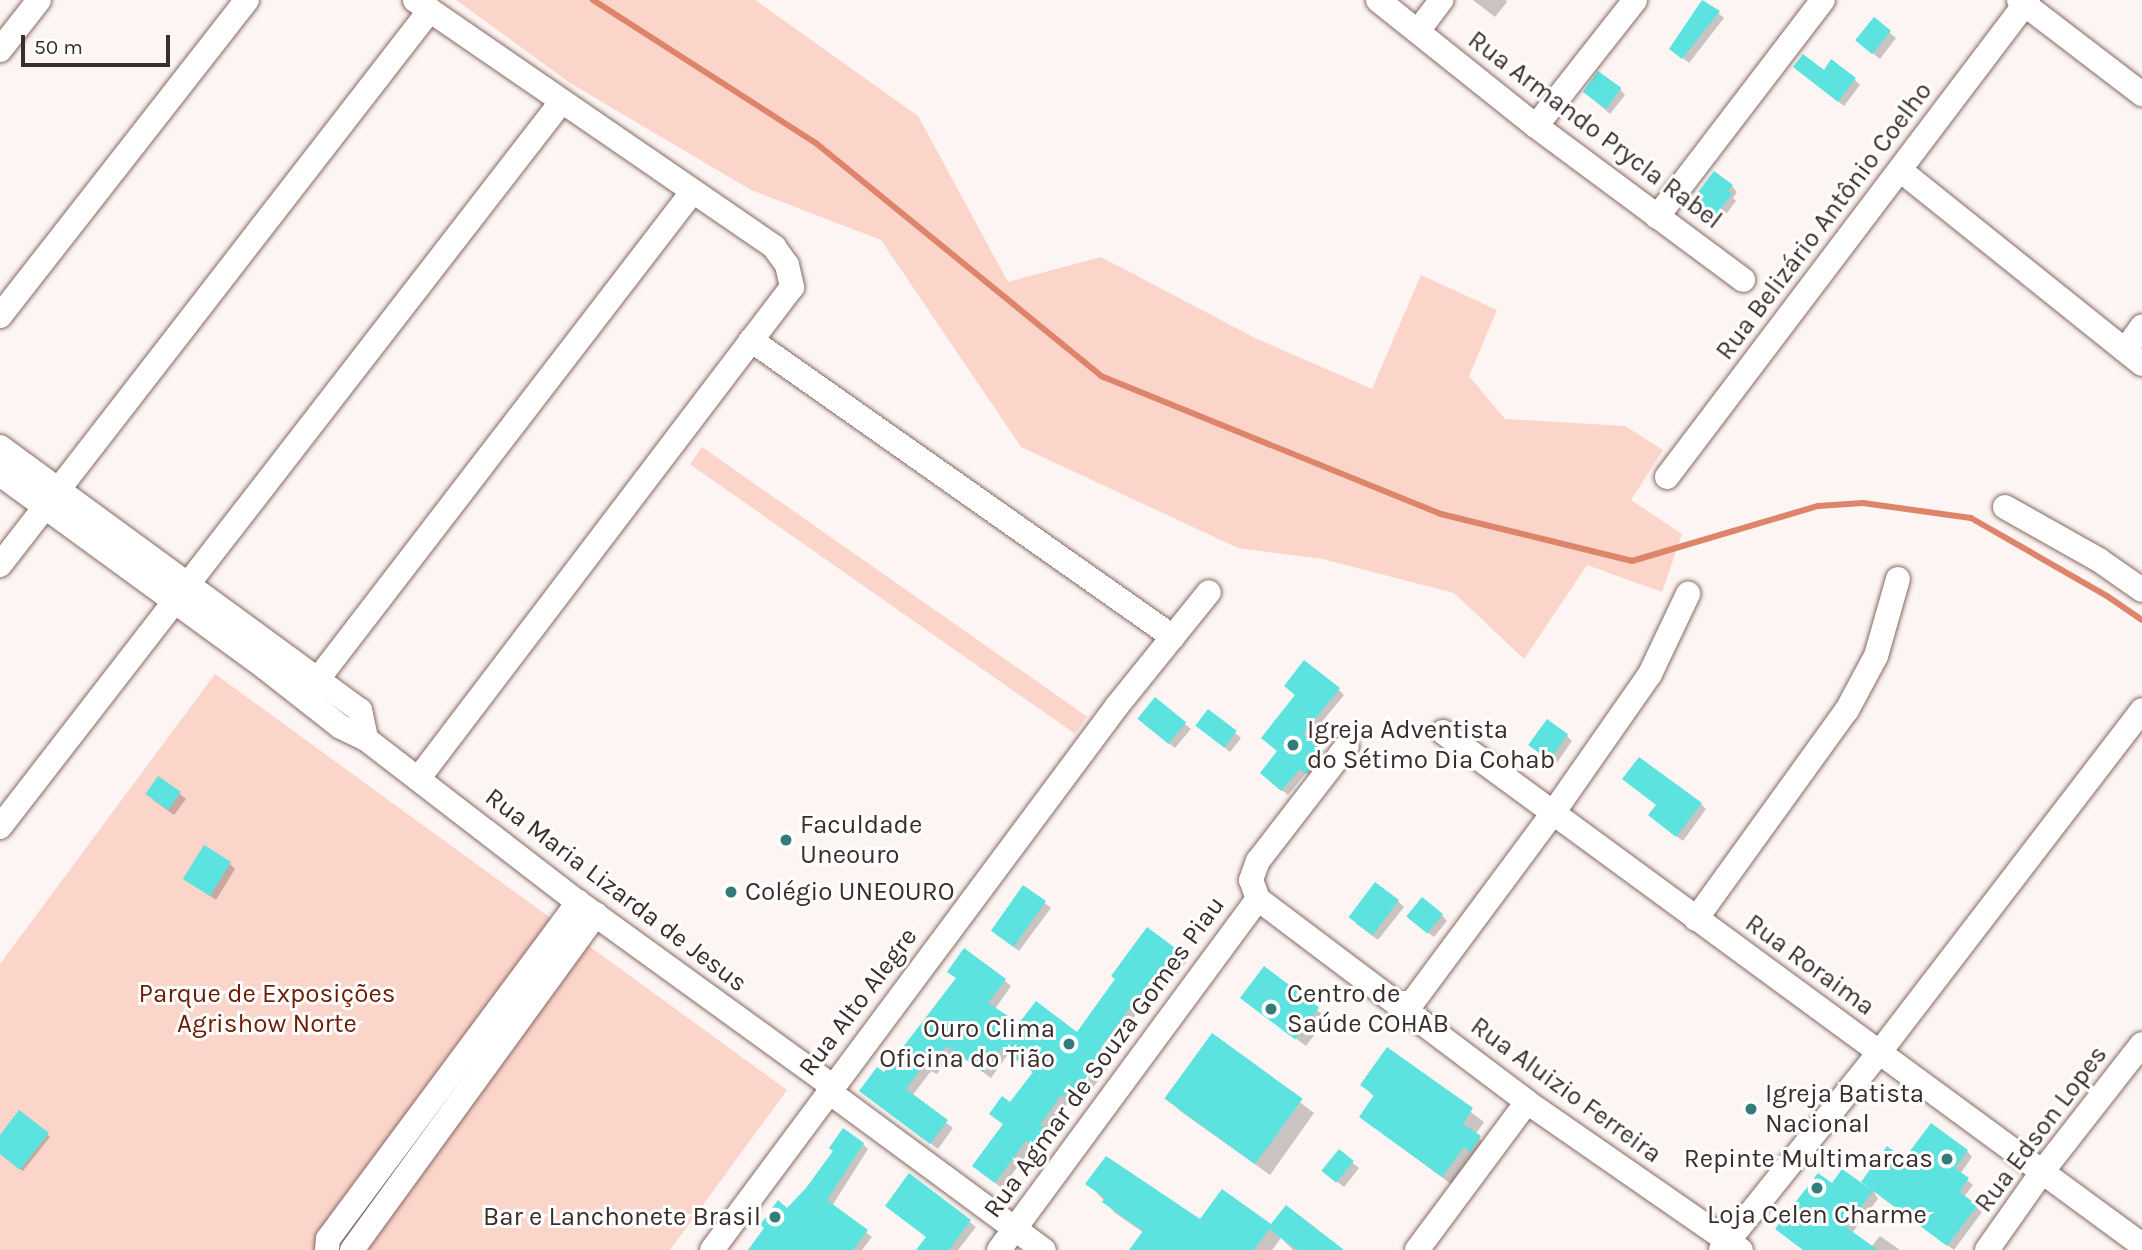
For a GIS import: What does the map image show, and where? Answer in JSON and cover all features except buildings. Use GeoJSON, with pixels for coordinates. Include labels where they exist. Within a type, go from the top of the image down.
{"type":"FeatureCollection","features":[{"type":"Feature","properties":{"kind":"street"},"geometry":{"type":"LineString","coordinates":[[0,50],[39,0]]}},
{"type":"Feature","properties":{"kind":"street"},"geometry":{"type":"LineString","coordinates":[[0,316],[247,0]]}},
{"type":"Feature","properties":{"kind":"street"},"geometry":{"type":"LineString","coordinates":[[1418,31],[1441,0]]}},
{"type":"Feature","properties":{"kind":"street"},"geometry":{"type":"LineString","coordinates":[[1536,126],[1635,0]]}},
{"type":"Feature","properties":{"kind":"street"},"geometry":{"type":"LineString","coordinates":[[1657,217],[1823,0]]}},
{"type":"Feature","properties":{"kind":"street"},"geometry":{"type":"LineString","coordinates":[[2024,2],[2142,94]]}},
{"type":"Feature","properties":{"kind":"street","name":"Rua Belizário Antônio Coelho"},"geometry":{"type":"LineString","coordinates":[[1667,477],[2024,2]]}},
{"type":"Feature","properties":{"kind":"street","name":"Rua Armando Prycla Rabel"},"geometry":{"type":"LineString","coordinates":[[1392,4],[1418,31],[1536,126],[1743,280]]}},
{"type":"Feature","properties":{"kind":"street"},"geometry":{"type":"LineString","coordinates":[[0,565],[422,5],[774,247],[791,274],[792,287],[418,779]]}},
{"type":"Feature","properties":{"kind":"street"},"geometry":{"type":"LineString","coordinates":[[0,827],[562,101]]}},
{"type":"Feature","properties":{"kind":"street"},"geometry":{"type":"LineString","coordinates":[[1900,170],[2133,356],[2142,327]]}},
{"type":"Feature","properties":{"kind":"street"},"geometry":{"type":"LineString","coordinates":[[318,679],[693,191]]}},
{"type":"Feature","properties":{"kind":"street"},"geometry":{"type":"LineString","coordinates":[[751,340],[1173,637]]}},
{"type":"Feature","properties":{"kind":"street"},"geometry":{"type":"LineString","coordinates":[[0,447],[52,498],[181,593],[318,679],[360,710],[366,739]]}},
{"type":"Feature","properties":{"kind":"street"},"geometry":{"type":"LineString","coordinates":[[0,474],[52,498]]}},
{"type":"Feature","properties":{"kind":"street"},"geometry":{"type":"LineString","coordinates":[[2005,507],[2099,560],[2142,590]]}},
{"type":"Feature","properties":{"kind":"street"},"geometry":{"type":"LineString","coordinates":[[1696,919],[1847,710],[1876,656],[1898,579]]}},
{"type":"Feature","properties":{"kind":"street","name":"Rua Alto Alegre"},"geometry":{"type":"LineString","coordinates":[[712,1250],[1116,706],[1209,592]]}},
{"type":"Feature","properties":{"kind":"street","name":"Rua Maria Lizarda de Jesus"},"geometry":{"type":"LineString","coordinates":[[181,593],[341,727],[366,739],[1044,1250]]}},
{"type":"Feature","properties":{"kind":"street"},"geometry":{"type":"LineString","coordinates":[[1406,1011],[1553,813],[1650,674],[1688,594]]}},
{"type":"Feature","properties":{"kind":"street"},"geometry":{"type":"LineString","coordinates":[[1731,1247],[2142,710]]}},
{"type":"Feature","properties":{"kind":"street","name":"Rua Roraima"},"geometry":{"type":"LineString","coordinates":[[1443,732],[2142,1245]]}},
{"type":"Feature","properties":{"kind":"street"},"geometry":{"type":"LineString","coordinates":[[1258,899],[1251,880],[1258,861],[1347,746]]}},
{"type":"Feature","properties":{"kind":"street","name":"Rua Aluizio Ferreira"},"geometry":{"type":"LineString","coordinates":[[1258,899],[1527,1102],[1731,1247]]}},
{"type":"Feature","properties":{"kind":"street","name":"Rua Agmar de Souza Gomes Piau"},"geometry":{"type":"LineString","coordinates":[[999,1250],[1258,899]]}},
{"type":"Feature","properties":{"kind":"street"},"geometry":{"type":"LineString","coordinates":[[327,1250],[328,1239],[587,908]]}},
{"type":"Feature","properties":{"kind":"street"},"geometry":{"type":"LineString","coordinates":[[352,1250],[587,908]]}},
{"type":"Feature","properties":{"kind":"street","name":"Rua Edson Lopes"},"geometry":{"type":"LineString","coordinates":[[1987,1250],[2042,1172],[2142,1044]]}},
{"type":"Feature","properties":{"kind":"street"},"geometry":{"type":"LineString","coordinates":[[1417,1250],[1527,1102]]}},
{"type":"Feature","properties":{"kind":"green space"},"geometry":{"type":"Polygon","coordinates":[[[456,0],[755,0],[918,116],[1008,282],[1101,257],[1255,338],[1372,389],[1421,275],[1497,310],[1469,376],[1505,419],[1625,426],[1663,450],[1631,500],[1682,534],[1662,592],[1587,565],[1524,659],[1454,593],[1323,559],[1238,548],[1021,447],[881,240],[751,190],[570,83],[456,0]]]}},
{"type":"Feature","properties":{"kind":"green space"},"geometry":{"type":"Polygon","coordinates":[[[702,447],[1087,717],[1075,734],[690,464],[702,447]]]}},
{"type":"Feature","properties":{"kind":"green space","name":"Parque de Exposições Agrishow Norte"},"geometry":{"type":"Polygon","coordinates":[[[215,674],[787,1090],[670,1250],[0,1250],[0,964],[215,674]]]}},
{"type":"Feature","properties":{"kind":"waterway"},"geometry":{"type":"LineString","coordinates":[[593,0],[817,144],[1101,376],[1441,514],[1632,561],[1818,506],[1863,503],[1971,518],[2107,596],[2142,620]]}},
{"type":"Feature","properties":{"kind":"place","name":"Igreja Adventista do Sétimo Dia Cohab"},"geometry":{"type":"Point","coordinates":[1293,745]}},
{"type":"Feature","properties":{"kind":"place","name":"Faculdade Uneouro"},"geometry":{"type":"Point","coordinates":[786,840]}},
{"type":"Feature","properties":{"kind":"place","name":"Colégio UNEOURO"},"geometry":{"type":"Point","coordinates":[731,892]}},
{"type":"Feature","properties":{"kind":"place","name":"Centro de Saúde COHAB"},"geometry":{"type":"Point","coordinates":[1271,1009]}},
{"type":"Feature","properties":{"kind":"place","name":"Ouro Clima Oficina do Tião"},"geometry":{"type":"Point","coordinates":[1069,1044]}},
{"type":"Feature","properties":{"kind":"place","name":"Igreja Batista Nacional"},"geometry":{"type":"Point","coordinates":[1751,1109]}},
{"type":"Feature","properties":{"kind":"place","name":"Repinte Multimarcas"},"geometry":{"type":"Point","coordinates":[1947,1159]}},
{"type":"Feature","properties":{"kind":"place","name":"Loja Celen Charme"},"geometry":{"type":"Point","coordinates":[1817,1188]}},
{"type":"Feature","properties":{"kind":"place","name":"Bar e Lanchonete Brasil"},"geometry":{"type":"Point","coordinates":[775,1217]}}]}
